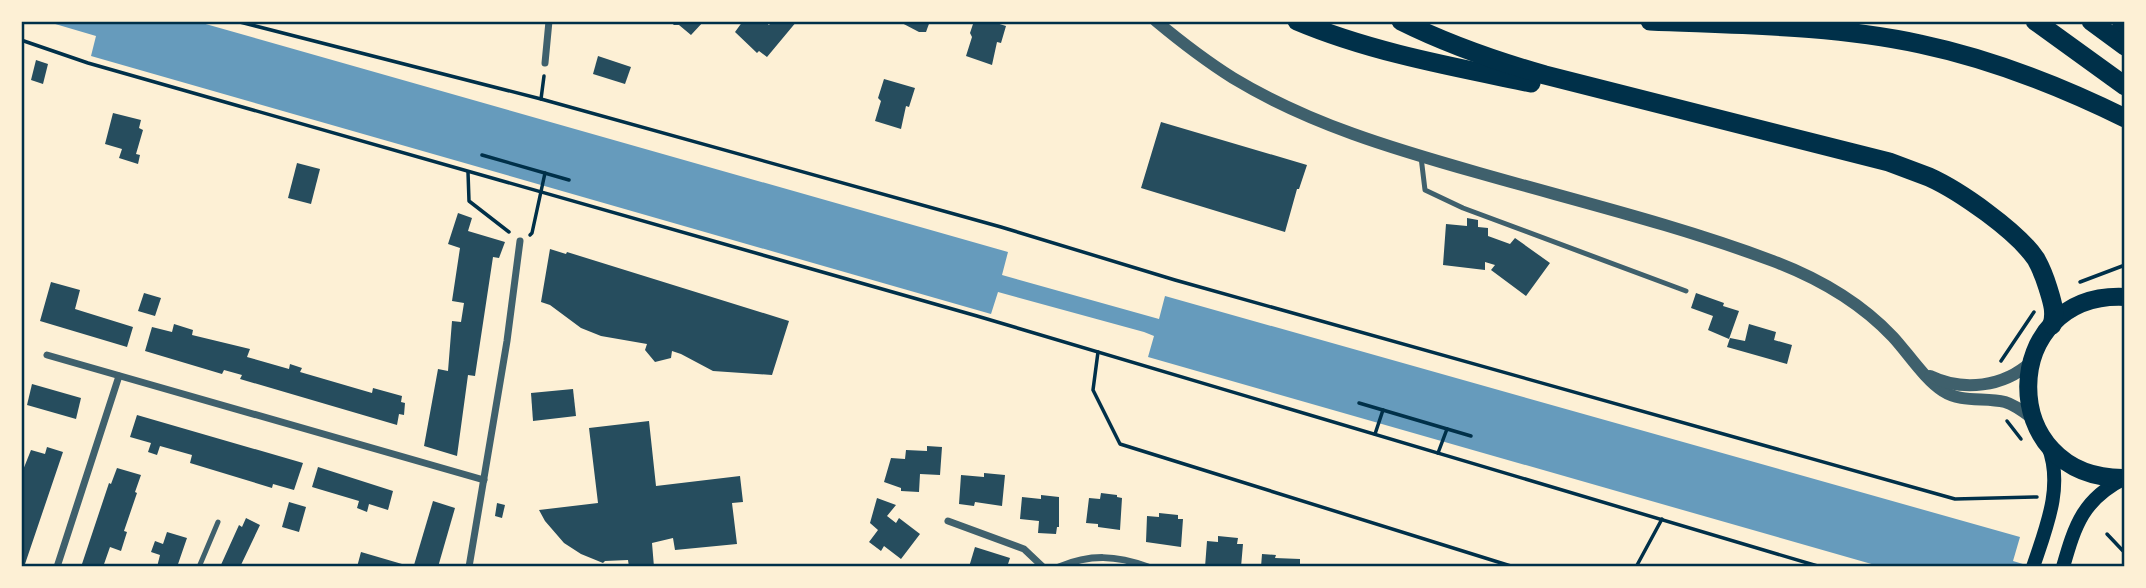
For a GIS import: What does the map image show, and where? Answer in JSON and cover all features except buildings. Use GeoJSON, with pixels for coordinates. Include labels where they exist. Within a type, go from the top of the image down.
{"type":"FeatureCollection","features":[{"type":"Feature","properties":{"kind":"highway"},"geometry":{"type":"LineString","coordinates":[[1297,21],[1352,41],[1428,60],[1721,121]]}},
{"type":"Feature","properties":{"kind":"highway"},"geometry":{"type":"LineString","coordinates":[[1401,21],[1496,61],[1721,121],[1889,162],[1929,177],[1957,193],[2009,231],[2035,258],[2043,272],[2053,304],[2052,325]]}},
{"type":"Feature","properties":{"kind":"highway"},"geometry":{"type":"LineString","coordinates":[[1650,21],[1814,29],[1922,44],[2023,74],[2125,118]]}},
{"type":"Feature","properties":{"kind":"highway"},"geometry":{"type":"LineString","coordinates":[[2035,21],[2125,86]]}},
{"type":"Feature","properties":{"kind":"highway"},"geometry":{"type":"LineString","coordinates":[[2091,21],[2125,46]]}},
{"type":"Feature","properties":{"kind":"main road"},"geometry":{"type":"LineString","coordinates":[[2033,567],[2045,533],[2055,488],[2053,463],[2048,446],[2032,418],[2027,396],[2031,362],[2039,342],[2052,325],[2068,312],[2097,299],[2124,271]]}},
{"type":"Feature","properties":{"kind":"main road"},"geometry":{"type":"LineString","coordinates":[[2097,299],[2125,298]]}},
{"type":"Feature","properties":{"kind":"main road"},"geometry":{"type":"LineString","coordinates":[[2048,446],[2082,471],[2103,477],[2125,478]]}},
{"type":"Feature","properties":{"kind":"main road"},"geometry":{"type":"LineString","coordinates":[[2063,567],[2082,514],[2090,502],[2106,488],[2125,478]]}},
{"type":"Feature","properties":{"kind":"street"},"geometry":{"type":"LineString","coordinates":[[545,63],[550,21]]}},
{"type":"Feature","properties":{"kind":"street"},"geometry":{"type":"LineString","coordinates":[[1156,21],[1215,66],[1262,94],[1354,135],[1421,157],[1635,216],[1793,269],[1824,284],[1864,310],[1947,394],[2004,402],[2032,418]]}},
{"type":"Feature","properties":{"kind":"street"},"geometry":{"type":"LineString","coordinates":[[469,567],[505,354],[520,241]]}},
{"type":"Feature","properties":{"kind":"street"},"geometry":{"type":"LineString","coordinates":[[47,355],[484,480]]}},
{"type":"Feature","properties":{"kind":"street"},"geometry":{"type":"LineString","coordinates":[[1924,372],[1947,383],[1972,385],[2002,380],[2031,362]]}},
{"type":"Feature","properties":{"kind":"street"},"geometry":{"type":"LineString","coordinates":[[57,567],[119,376]]}},
{"type":"Feature","properties":{"kind":"street"},"geometry":{"type":"LineString","coordinates":[[948,522],[1024,549],[1043,567]]}},
{"type":"Feature","properties":{"kind":"street"},"geometry":{"type":"LineString","coordinates":[[1059,567],[1082,559],[1108,556],[1148,567]]}},
{"type":"Feature","properties":{"kind":"lane"},"geometry":{"type":"LineString","coordinates":[[1421,157],[1425,190],[1463,208],[1686,291]]}},
{"type":"Feature","properties":{"kind":"lane"},"geometry":{"type":"LineString","coordinates":[[199,567],[218,522]]}},
{"type":"Feature","properties":{"kind":"path"},"geometry":{"type":"LineString","coordinates":[[236,21],[541,99],[989,223],[1188,283],[1955,499],[2045,496]]}},
{"type":"Feature","properties":{"kind":"path"},"geometry":{"type":"LineString","coordinates":[[21,40],[88,62],[1098,352],[1821,567]]}},
{"type":"Feature","properties":{"kind":"path"},"geometry":{"type":"LineString","coordinates":[[541,99],[545,63]]}},
{"type":"Feature","properties":{"kind":"path"},"geometry":{"type":"LineString","coordinates":[[482,155],[569,180]]}},
{"type":"Feature","properties":{"kind":"path"},"geometry":{"type":"LineString","coordinates":[[468,172],[469,201],[520,241]]}},
{"type":"Feature","properties":{"kind":"path"},"geometry":{"type":"LineString","coordinates":[[533,229],[545,173]]}},
{"type":"Feature","properties":{"kind":"path"},"geometry":{"type":"LineString","coordinates":[[1098,352],[1093,390],[1120,444],[1514,567]]}},
{"type":"Feature","properties":{"kind":"path"},"geometry":{"type":"LineString","coordinates":[[1359,403],[1471,436]]}},
{"type":"Feature","properties":{"kind":"path"},"geometry":{"type":"LineString","coordinates":[[1375,434],[1383,410]]}},
{"type":"Feature","properties":{"kind":"path"},"geometry":{"type":"LineString","coordinates":[[1438,453],[1447,429]]}},
{"type":"Feature","properties":{"kind":"path"},"geometry":{"type":"LineString","coordinates":[[1636,567],[1662,519]]}},
{"type":"Feature","properties":{"kind":"path"},"geometry":{"type":"LineString","coordinates":[[2107,534],[2125,553]]}},
{"type":"Feature","properties":{"kind":"water"},"geometry":{"type":"Polygon","coordinates":[[[45,21],[195,21],[1008,252],[1002,275],[1159,319],[1165,296],[2020,537],[2013,561],[2033,567],[1882,567],[1148,357],[1154,336],[1144,332],[998,292],[991,314],[91,56],[96,36],[45,21]]]}}]}
